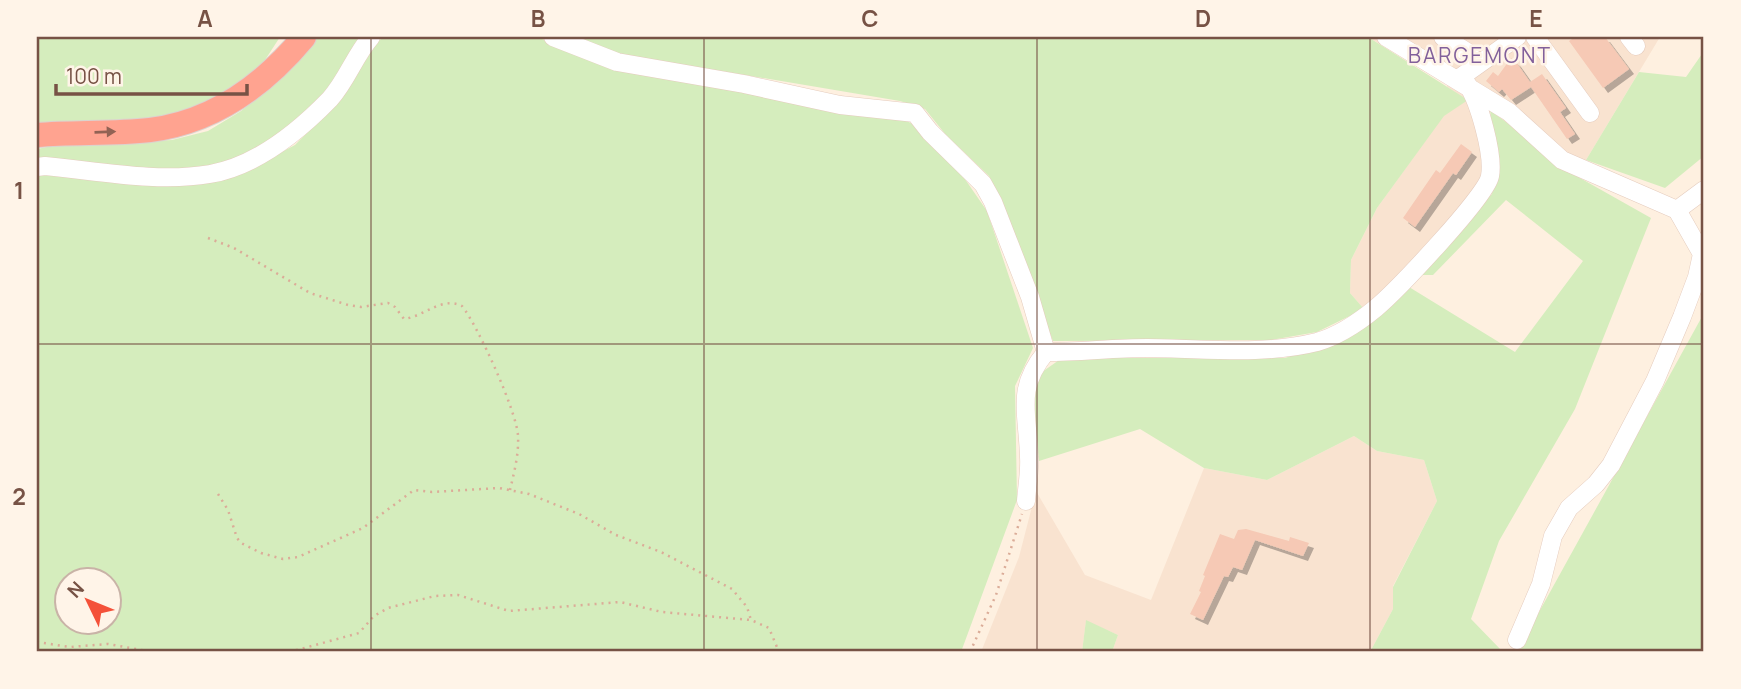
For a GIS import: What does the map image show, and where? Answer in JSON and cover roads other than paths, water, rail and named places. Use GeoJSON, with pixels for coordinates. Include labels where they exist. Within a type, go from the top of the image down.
{"type":"FeatureCollection","features":[{"type":"Feature","properties":{"kind":"highway"},"geometry":{"type":"LineString","coordinates":[[188,121],[212,111],[247,88],[264,72],[290,37]]}},
{"type":"Feature","properties":{"kind":"highway"},"geometry":{"type":"LineString","coordinates":[[37,135],[153,130],[188,121],[223,107],[248,92],[273,72],[304,37]]}},
{"type":"Feature","properties":{"kind":"street"},"geometry":{"type":"LineString","coordinates":[[37,167],[177,177],[212,174],[242,163],[271,149],[332,97],[371,37]]}},
{"type":"Feature","properties":{"kind":"street"},"geometry":{"type":"LineString","coordinates":[[553,37],[617,62],[744,84],[840,105],[915,113],[930,132],[983,184],[988,193],[1030,297],[1046,352]]}},
{"type":"Feature","properties":{"kind":"street"},"geometry":{"type":"LineString","coordinates":[[1386,37],[1509,112],[1562,160],[1677,210],[1702,254],[1686,307],[1655,380],[1611,465],[1597,484],[1569,508],[1553,536],[1541,584],[1517,640]]}},
{"type":"Feature","properties":{"kind":"street"},"geometry":{"type":"LineString","coordinates":[[1443,37],[1466,52],[1478,64]]}},
{"type":"Feature","properties":{"kind":"street"},"geometry":{"type":"LineString","coordinates":[[1463,82],[1478,64],[1517,37]]}},
{"type":"Feature","properties":{"kind":"street"},"geometry":{"type":"LineString","coordinates":[[1535,37],[1590,113]]}},
{"type":"Feature","properties":{"kind":"street"},"geometry":{"type":"LineString","coordinates":[[1046,352],[1145,348],[1248,351],[1319,341],[1345,330],[1377,307],[1401,283],[1468,210],[1490,177],[1490,160],[1477,102],[1463,82]]}},
{"type":"Feature","properties":{"kind":"street"},"geometry":{"type":"LineString","coordinates":[[1677,210],[1704,190]]}},
{"type":"Feature","properties":{"kind":"street"},"geometry":{"type":"LineString","coordinates":[[1026,501],[1029,459],[1026,387],[1029,376],[1046,352]]}},
{"type":"Feature","properties":{"kind":"district","name":"BARGEMONT"},"geometry":{"type":"Point","coordinates":[1480,56]}}]}
